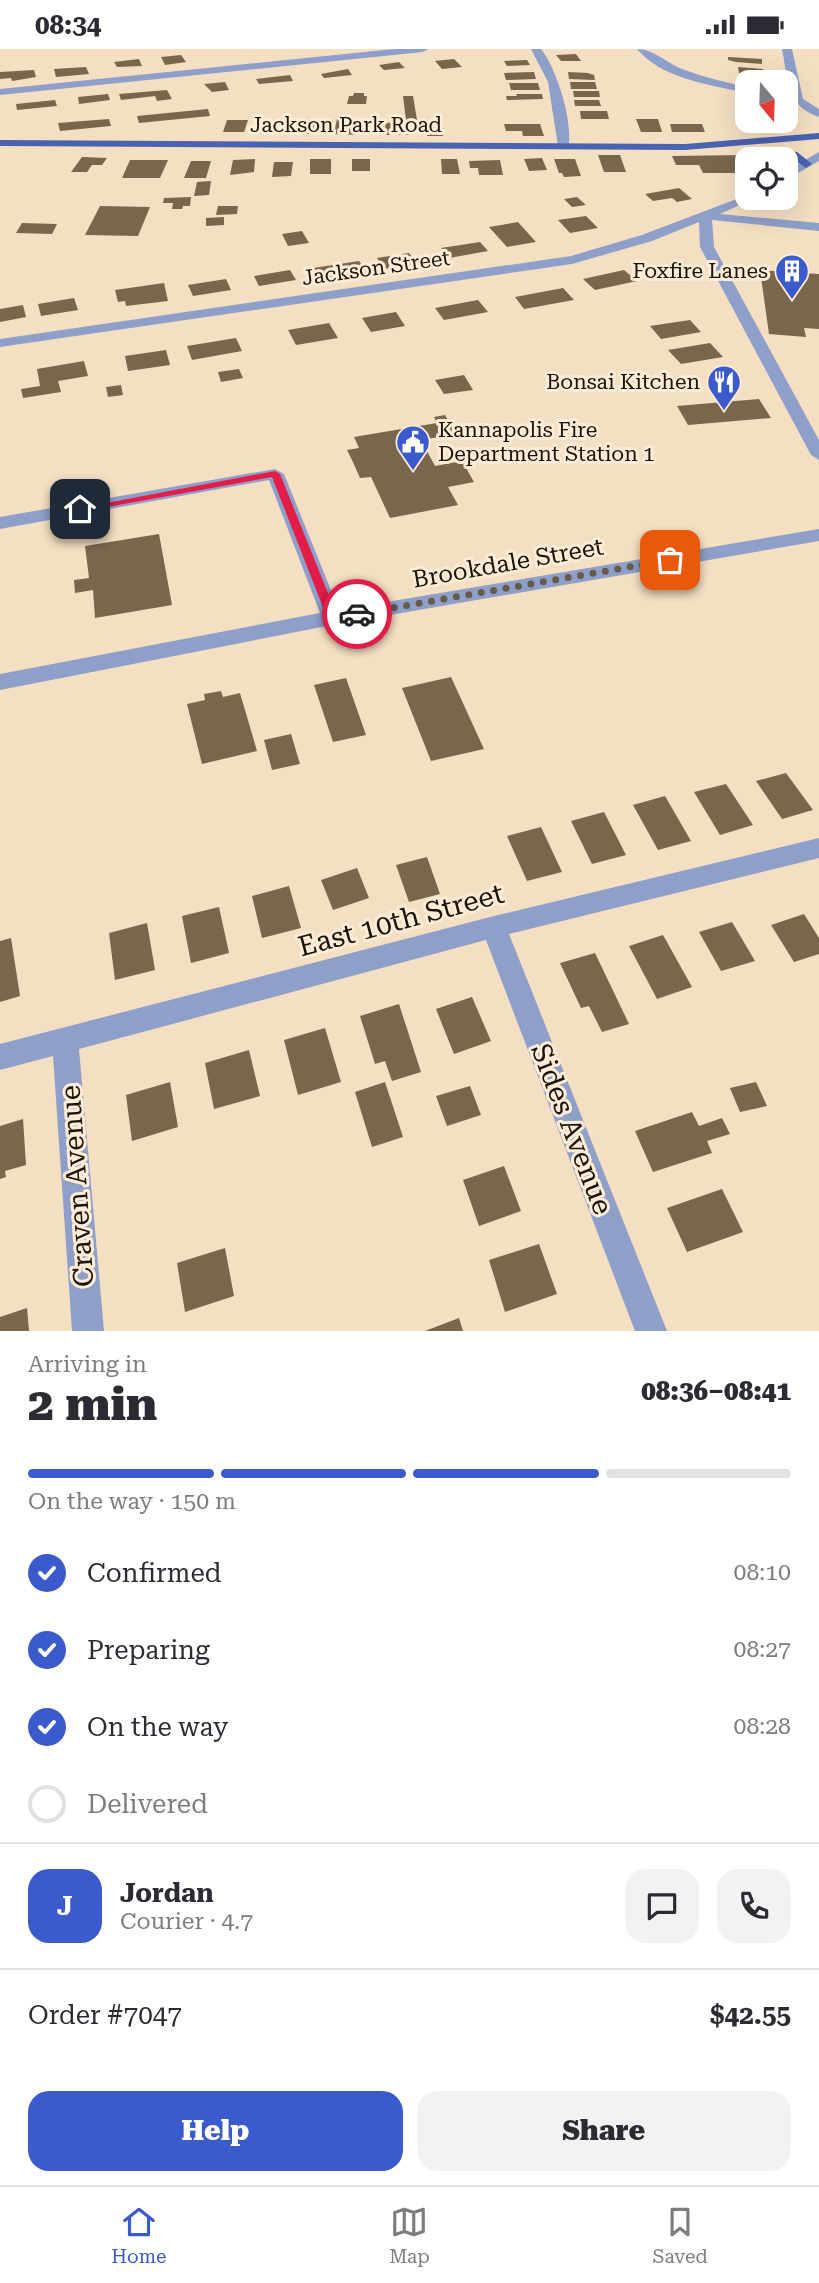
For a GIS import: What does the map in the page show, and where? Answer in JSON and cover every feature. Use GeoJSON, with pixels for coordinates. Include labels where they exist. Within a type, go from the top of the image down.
{"type":"FeatureCollection","features":[{"type":"Feature","properties":{"kind":"main road","name":"Jackson Park Road"},"geometry":{"type":"LineString","coordinates":[[691,147],[819,136]]}},
{"type":"Feature","properties":{"kind":"main road","name":"Jackson Park Road"},"geometry":{"type":"LineString","coordinates":[[0,143],[735,148]]}},
{"type":"Feature","properties":{"kind":"main road","name":"Jackson Park Road"},"geometry":{"type":"LineString","coordinates":[[798,147],[819,146]]}},
{"type":"Feature","properties":{"kind":"main road"},"geometry":{"type":"LineString","coordinates":[[798,158],[806,165]]}},
{"type":"Feature","properties":{"kind":"street"},"geometry":{"type":"LineString","coordinates":[[0,92],[423,49]]}},
{"type":"Feature","properties":{"kind":"street"},"geometry":{"type":"LineString","coordinates":[[536,49],[552,72],[564,146]]}},
{"type":"Feature","properties":{"kind":"street"},"geometry":{"type":"LineString","coordinates":[[642,49],[673,68],[735,86]]}},
{"type":"Feature","properties":{"kind":"street"},"geometry":{"type":"LineString","coordinates":[[787,49],[802,104]]}},
{"type":"Feature","properties":{"kind":"street"},"geometry":{"type":"LineString","coordinates":[[798,103],[819,114]]}},
{"type":"Feature","properties":{"kind":"street"},"geometry":{"type":"LineString","coordinates":[[798,169],[819,156]]}},
{"type":"Feature","properties":{"kind":"street","name":"Jackson Street"},"geometry":{"type":"LineString","coordinates":[[0,343],[572,260],[647,238],[735,203]]}},
{"type":"Feature","properties":{"kind":"street"},"geometry":{"type":"LineString","coordinates":[[819,227],[705,216],[707,247],[819,455]]}},
{"type":"Feature","properties":{"kind":"street"},"geometry":{"type":"LineString","coordinates":[[0,523],[275,474],[332,618]]}},
{"type":"Feature","properties":{"kind":"street","name":"Brookdale Street"},"geometry":{"type":"LineString","coordinates":[[0,682],[332,618],[819,535]]}},
{"type":"Feature","properties":{"kind":"street","name":"East 10th Street"},"geometry":{"type":"LineString","coordinates":[[0,1057],[494,927],[819,848]]}},
{"type":"Feature","properties":{"kind":"street","name":"Sides Avenue"},"geometry":{"type":"LineString","coordinates":[[494,927],[650,1331]]}},
{"type":"Feature","properties":{"kind":"street","name":"Craven Avenue"},"geometry":{"type":"LineString","coordinates":[[65,1040],[88,1331]]}},
{"type":"Feature","properties":{"kind":"building"},"geometry":{"type":"Polygon","coordinates":[[[576,54],[581,61],[561,61],[556,55],[576,54]]]}},
{"type":"Feature","properties":{"kind":"building"},"geometry":{"type":"Polygon","coordinates":[[[181,55],[186,62],[165,65],[161,57],[181,55]]]}},
{"type":"Feature","properties":{"kind":"building"},"geometry":{"type":"Polygon","coordinates":[[[728,57],[762,59],[762,64],[736,62],[728,60],[728,57]]]}},
{"type":"Feature","properties":{"kind":"building"},"geometry":{"type":"Polygon","coordinates":[[[139,59],[142,66],[117,67],[114,62],[139,59]]]}},
{"type":"Feature","properties":{"kind":"building"},"geometry":{"type":"Polygon","coordinates":[[[454,59],[462,67],[442,69],[435,61],[454,59]]]}},
{"type":"Feature","properties":{"kind":"building"},"geometry":{"type":"Polygon","coordinates":[[[527,60],[530,65],[507,66],[504,61],[527,60]]]}},
{"type":"Feature","properties":{"kind":"building"},"geometry":{"type":"Polygon","coordinates":[[[399,62],[405,68],[384,70],[379,65],[399,62]]]}},
{"type":"Feature","properties":{"kind":"building"},"geometry":{"type":"Polygon","coordinates":[[[86,67],[89,74],[56,77],[54,69],[86,67]]]}},
{"type":"Feature","properties":{"kind":"building"},"geometry":{"type":"Polygon","coordinates":[[[738,67],[763,70],[738,70],[738,67]]]}},
{"type":"Feature","properties":{"kind":"building"},"geometry":{"type":"Polygon","coordinates":[[[348,69],[352,75],[324,78],[321,74],[348,69]]]}},
{"type":"Feature","properties":{"kind":"building"},"geometry":{"type":"Polygon","coordinates":[[[34,70],[36,77],[12,81],[11,78],[0,79],[0,72],[34,70]]]}},
{"type":"Feature","properties":{"kind":"building"},"geometry":{"type":"Polygon","coordinates":[[[534,72],[536,79],[506,80],[504,73],[534,72]]]}},
{"type":"Feature","properties":{"kind":"building"},"geometry":{"type":"Polygon","coordinates":[[[568,72],[588,73],[594,75],[595,80],[569,79],[568,72]]]}},
{"type":"Feature","properties":{"kind":"building"},"geometry":{"type":"Polygon","coordinates":[[[290,75],[293,81],[259,84],[256,79],[290,75]]]}},
{"type":"Feature","properties":{"kind":"building"},"geometry":{"type":"Polygon","coordinates":[[[225,82],[229,90],[212,92],[204,84],[225,82]]]}},
{"type":"Feature","properties":{"kind":"building"},"geometry":{"type":"Polygon","coordinates":[[[570,82],[595,82],[597,89],[571,89],[570,82]]]}},
{"type":"Feature","properties":{"kind":"building"},"geometry":{"type":"Polygon","coordinates":[[[509,83],[538,83],[540,90],[511,90],[509,83]]]}},
{"type":"Feature","properties":{"kind":"building"},"geometry":{"type":"Polygon","coordinates":[[[167,90],[172,99],[157,101],[155,96],[121,100],[119,94],[167,90]]]}},
{"type":"Feature","properties":{"kind":"building"},"geometry":{"type":"Polygon","coordinates":[[[573,91],[599,91],[600,97],[574,97],[573,91]]]}},
{"type":"Feature","properties":{"kind":"building"},"geometry":{"type":"Polygon","coordinates":[[[364,93],[364,96],[367,96],[366,104],[347,104],[349,96],[364,93]]]}},
{"type":"Feature","properties":{"kind":"building"},"geometry":{"type":"Polygon","coordinates":[[[108,94],[110,100],[79,104],[78,97],[108,94]]]}},
{"type":"Feature","properties":{"kind":"building"},"geometry":{"type":"Polygon","coordinates":[[[516,94],[542,94],[543,99],[507,100],[506,96],[517,96],[516,94]]]}},
{"type":"Feature","properties":{"kind":"building"},"geometry":{"type":"Polygon","coordinates":[[[403,96],[413,96],[417,120],[406,120],[403,96]]]}},
{"type":"Feature","properties":{"kind":"building"},"geometry":{"type":"Polygon","coordinates":[[[55,100],[57,106],[17,110],[16,104],[55,100]]]}},
{"type":"Feature","properties":{"kind":"building"},"geometry":{"type":"Polygon","coordinates":[[[574,100],[599,100],[601,106],[575,106],[574,100]]]}},
{"type":"Feature","properties":{"kind":"building"},"geometry":{"type":"Polygon","coordinates":[[[208,109],[210,116],[139,123],[137,116],[208,109]]]}},
{"type":"Feature","properties":{"kind":"building"},"geometry":{"type":"Polygon","coordinates":[[[580,111],[607,111],[609,119],[581,119],[580,111]]]}},
{"type":"Feature","properties":{"kind":"building"},"geometry":{"type":"Polygon","coordinates":[[[109,119],[111,126],[60,131],[58,123],[109,119]]]}},
{"type":"Feature","properties":{"kind":"building"},"geometry":{"type":"Polygon","coordinates":[[[337,119],[364,123],[363,135],[334,134],[337,119]]]}},
{"type":"Feature","properties":{"kind":"building"},"geometry":{"type":"Polygon","coordinates":[[[636,119],[658,119],[662,132],[641,132],[636,119]]]}},
{"type":"Feature","properties":{"kind":"building"},"geometry":{"type":"Polygon","coordinates":[[[227,120],[248,120],[244,132],[223,132],[227,120]]]}},
{"type":"Feature","properties":{"kind":"building"},"geometry":{"type":"Polygon","coordinates":[[[257,121],[274,121],[270,133],[253,133],[257,121]]]}},
{"type":"Feature","properties":{"kind":"building"},"geometry":{"type":"Polygon","coordinates":[[[301,122],[322,123],[319,134],[298,134],[301,122]]]}},
{"type":"Feature","properties":{"kind":"building"},"geometry":{"type":"Polygon","coordinates":[[[407,122],[409,135],[386,135],[385,123],[407,122]]]}},
{"type":"Feature","properties":{"kind":"building"},"geometry":{"type":"Polygon","coordinates":[[[504,124],[540,124],[544,136],[523,136],[522,131],[506,131],[504,124]]]}},
{"type":"Feature","properties":{"kind":"building"},"geometry":{"type":"Polygon","coordinates":[[[670,124],[702,124],[705,132],[672,132],[670,124]]]}},
{"type":"Feature","properties":{"kind":"building"},"geometry":{"type":"Polygon","coordinates":[[[427,127],[444,128],[443,136],[427,136],[427,127]]]}},
{"type":"Feature","properties":{"kind":"building"},"geometry":{"type":"Polygon","coordinates":[[[598,155],[620,155],[626,172],[604,172],[598,155]]]}},
{"type":"Feature","properties":{"kind":"building"},"geometry":{"type":"Polygon","coordinates":[[[735,155],[735,173],[703,173],[699,165],[676,165],[672,156],[735,155]]]}},
{"type":"Feature","properties":{"kind":"building"},"geometry":{"type":"Polygon","coordinates":[[[82,157],[107,158],[102,165],[92,165],[87,172],[71,172],[82,157]]]}},
{"type":"Feature","properties":{"kind":"building"},"geometry":{"type":"Polygon","coordinates":[[[542,158],[547,170],[529,171],[524,159],[542,158]]]}},
{"type":"Feature","properties":{"kind":"building"},"geometry":{"type":"Polygon","coordinates":[[[255,159],[254,172],[230,175],[233,160],[255,159]]]}},
{"type":"Feature","properties":{"kind":"building"},"geometry":{"type":"Polygon","coordinates":[[[310,159],[331,159],[331,174],[310,174],[310,159]]]}},
{"type":"Feature","properties":{"kind":"building"},"geometry":{"type":"Polygon","coordinates":[[[352,159],[370,159],[370,171],[352,171],[352,159]]]}},
{"type":"Feature","properties":{"kind":"building"},"geometry":{"type":"Polygon","coordinates":[[[441,159],[457,159],[460,174],[442,174],[441,159]]]}},
{"type":"Feature","properties":{"kind":"building"},"geometry":{"type":"Polygon","coordinates":[[[554,159],[575,159],[581,176],[564,177],[559,173],[554,159]]]}},
{"type":"Feature","properties":{"kind":"building"},"geometry":{"type":"Polygon","coordinates":[[[130,160],[168,160],[160,178],[122,178],[130,160]]]}},
{"type":"Feature","properties":{"kind":"building"},"geometry":{"type":"Polygon","coordinates":[[[500,160],[503,175],[479,175],[478,168],[470,168],[469,161],[500,160]]]}},
{"type":"Feature","properties":{"kind":"building"},"geometry":{"type":"Polygon","coordinates":[[[191,161],[211,161],[206,178],[184,178],[191,161]]]}},
{"type":"Feature","properties":{"kind":"building"},"geometry":{"type":"Polygon","coordinates":[[[274,162],[293,162],[291,176],[272,177],[274,162]]]}},
{"type":"Feature","properties":{"kind":"building"},"geometry":{"type":"Polygon","coordinates":[[[211,181],[209,195],[194,196],[197,182],[211,181]]]}},
{"type":"Feature","properties":{"kind":"building"},"geometry":{"type":"Polygon","coordinates":[[[679,188],[692,199],[677,202],[672,198],[653,201],[645,194],[679,188]]]}},
{"type":"Feature","properties":{"kind":"building"},"geometry":{"type":"Polygon","coordinates":[[[191,197],[190,206],[183,206],[182,209],[172,209],[173,203],[163,203],[164,198],[191,197]]]}},
{"type":"Feature","properties":{"kind":"building"},"geometry":{"type":"Polygon","coordinates":[[[577,197],[586,205],[572,207],[564,199],[577,197]]]}},
{"type":"Feature","properties":{"kind":"building"},"geometry":{"type":"Polygon","coordinates":[[[100,206],[150,207],[138,236],[85,235],[100,206]]]}},
{"type":"Feature","properties":{"kind":"building"},"geometry":{"type":"Polygon","coordinates":[[[218,206],[238,206],[237,214],[216,215],[218,206]]]}},
{"type":"Feature","properties":{"kind":"building"},"geometry":{"type":"Polygon","coordinates":[[[586,216],[598,228],[570,233],[558,220],[586,216]]]}},
{"type":"Feature","properties":{"kind":"building"},"geometry":{"type":"Polygon","coordinates":[[[224,217],[224,225],[206,226],[206,218],[224,217]]]}},
{"type":"Feature","properties":{"kind":"building"},"geometry":{"type":"Polygon","coordinates":[[[518,222],[536,242],[507,247],[489,227],[518,222]]]}},
{"type":"Feature","properties":{"kind":"building"},"geometry":{"type":"Polygon","coordinates":[[[22,223],[57,224],[52,234],[16,233],[22,223]]]}},
{"type":"Feature","properties":{"kind":"building"},"geometry":{"type":"Polygon","coordinates":[[[302,231],[309,243],[288,246],[282,234],[302,231]]]}},
{"type":"Feature","properties":{"kind":"building"},"geometry":{"type":"Polygon","coordinates":[[[480,242],[488,251],[449,258],[441,248],[480,242]]]}},
{"type":"Feature","properties":{"kind":"building"},"geometry":{"type":"Polygon","coordinates":[[[409,253],[417,264],[384,269],[377,258],[409,253]]]}},
{"type":"Feature","properties":{"kind":"building"},"geometry":{"type":"Polygon","coordinates":[[[359,261],[366,271],[319,279],[313,268],[359,261]]]}},
{"type":"Feature","properties":{"kind":"building"},"geometry":{"type":"Polygon","coordinates":[[[290,270],[296,280],[259,286],[254,276],[290,270]]]}},
{"type":"Feature","properties":{"kind":"building"},"geometry":{"type":"Polygon","coordinates":[[[624,270],[637,281],[595,290],[583,279],[624,270]]]}},
{"type":"Feature","properties":{"kind":"building","name":"Foxfire Lanes"},"geometry":{"type":"Polygon","coordinates":[[[760,270],[819,274],[819,329],[804,328],[806,337],[769,334],[760,270]]]}},
{"type":"Feature","properties":{"kind":"building"},"geometry":{"type":"Polygon","coordinates":[[[226,279],[231,290],[193,296],[188,285],[226,279]]]}},
{"type":"Feature","properties":{"kind":"building"},"geometry":{"type":"Polygon","coordinates":[[[164,283],[168,301],[126,306],[125,301],[118,302],[115,290],[164,283]]]}},
{"type":"Feature","properties":{"kind":"building"},"geometry":{"type":"Polygon","coordinates":[[[563,288],[574,300],[524,309],[515,297],[563,288]]]}},
{"type":"Feature","properties":{"kind":"building"},"geometry":{"type":"Polygon","coordinates":[[[74,298],[78,310],[41,316],[38,304],[74,298]]]}},
{"type":"Feature","properties":{"kind":"building"},"geometry":{"type":"Polygon","coordinates":[[[478,300],[488,312],[444,320],[435,308],[478,300]]]}},
{"type":"Feature","properties":{"kind":"building"},"geometry":{"type":"Polygon","coordinates":[[[23,305],[26,317],[0,322],[0,309],[23,305]]]}},
{"type":"Feature","properties":{"kind":"building"},"geometry":{"type":"Polygon","coordinates":[[[396,312],[405,326],[371,332],[362,318],[396,312]]]}},
{"type":"Feature","properties":{"kind":"building"},"geometry":{"type":"Polygon","coordinates":[[[690,320],[701,332],[661,339],[650,326],[690,320]]]}},
{"type":"Feature","properties":{"kind":"building"},"geometry":{"type":"Polygon","coordinates":[[[329,323],[338,338],[296,345],[288,330],[329,323]]]}},
{"type":"Feature","properties":{"kind":"building"},"geometry":{"type":"Polygon","coordinates":[[[236,338],[242,351],[192,360],[187,346],[236,338]]]}},
{"type":"Feature","properties":{"kind":"building"},"geometry":{"type":"Polygon","coordinates":[[[710,343],[723,357],[681,364],[668,350],[710,343]]]}},
{"type":"Feature","properties":{"kind":"building"},"geometry":{"type":"Polygon","coordinates":[[[166,350],[170,365],[128,371],[125,356],[166,350]]]}},
{"type":"Feature","properties":{"kind":"building"},"geometry":{"type":"Polygon","coordinates":[[[84,361],[88,376],[58,381],[61,392],[23,398],[21,389],[40,386],[37,369],[84,361]]]}},
{"type":"Feature","properties":{"kind":"building"},"geometry":{"type":"Polygon","coordinates":[[[239,369],[243,378],[221,382],[218,372],[239,369]]]}},
{"type":"Feature","properties":{"kind":"building"},"geometry":{"type":"Polygon","coordinates":[[[464,375],[473,390],[444,394],[435,380],[464,375]]]}},
{"type":"Feature","properties":{"kind":"building"},"geometry":{"type":"Polygon","coordinates":[[[121,385],[123,395],[108,397],[106,387],[121,385]]]}},
{"type":"Feature","properties":{"kind":"building","name":"Bonsai Kitchen"},"geometry":{"type":"Polygon","coordinates":[[[759,399],[771,418],[688,425],[677,406],[759,399]]]}},
{"type":"Feature","properties":{"kind":"building","name":"Kannapolis Fire Department Station 1"},"geometry":{"type":"Polygon","coordinates":[[[445,415],[456,434],[421,440],[435,466],[462,461],[474,482],[448,487],[458,505],[390,518],[371,477],[360,478],[347,450],[359,448],[354,437],[437,423],[434,417],[445,415]]]}},
{"type":"Feature","properties":{"kind":"building"},"geometry":{"type":"Polygon","coordinates":[[[159,534],[172,605],[95,618],[93,590],[75,593],[74,580],[89,578],[85,546],[159,534]]]}},
{"type":"Feature","properties":{"kind":"building"},"geometry":{"type":"Polygon","coordinates":[[[451,677],[484,749],[431,761],[402,688],[451,677]]]}},
{"type":"Feature","properties":{"kind":"building"},"geometry":{"type":"Polygon","coordinates":[[[346,678],[366,735],[333,742],[314,685],[346,678]]]}},
{"type":"Feature","properties":{"kind":"building"},"geometry":{"type":"Polygon","coordinates":[[[221,691],[223,697],[240,693],[257,751],[202,764],[187,704],[205,700],[204,694],[221,691]]]}},
{"type":"Feature","properties":{"kind":"building"},"geometry":{"type":"Polygon","coordinates":[[[291,734],[300,764],[272,770],[264,740],[291,734]]]}},
{"type":"Feature","properties":{"kind":"building"},"geometry":{"type":"Polygon","coordinates":[[[786,773],[813,810],[782,819],[756,781],[786,773]]]}},
{"type":"Feature","properties":{"kind":"building"},"geometry":{"type":"Polygon","coordinates":[[[726,784],[753,825],[720,835],[694,792],[726,784]]]}},
{"type":"Feature","properties":{"kind":"building"},"geometry":{"type":"Polygon","coordinates":[[[665,796],[691,841],[658,850],[633,805],[665,796]]]}},
{"type":"Feature","properties":{"kind":"building"},"geometry":{"type":"Polygon","coordinates":[[[604,812],[626,855],[592,864],[571,821],[604,812]]]}},
{"type":"Feature","properties":{"kind":"building"},"geometry":{"type":"Polygon","coordinates":[[[541,827],[562,872],[527,881],[507,836],[541,827]]]}},
{"type":"Feature","properties":{"kind":"building"},"geometry":{"type":"Polygon","coordinates":[[[427,857],[440,894],[409,902],[396,865],[427,857]]]}},
{"type":"Feature","properties":{"kind":"building"},"geometry":{"type":"Polygon","coordinates":[[[357,868],[369,898],[333,910],[321,880],[357,868]]]}},
{"type":"Feature","properties":{"kind":"building"},"geometry":{"type":"Polygon","coordinates":[[[289,886],[301,928],[262,938],[252,896],[289,886]]]}},
{"type":"Feature","properties":{"kind":"building"},"geometry":{"type":"Polygon","coordinates":[[[219,907],[229,953],[191,963],[182,916],[219,907]]]}},
{"type":"Feature","properties":{"kind":"building"},"geometry":{"type":"Polygon","coordinates":[[[804,914],[819,938],[819,954],[794,962],[771,925],[804,914]]]}},
{"type":"Feature","properties":{"kind":"building"},"geometry":{"type":"Polygon","coordinates":[[[732,922],[755,961],[721,971],[699,932],[732,922]]]}},
{"type":"Feature","properties":{"kind":"building"},"geometry":{"type":"Polygon","coordinates":[[[147,923],[155,970],[115,980],[109,933],[147,923]]]}},
{"type":"Feature","properties":{"kind":"building"},"geometry":{"type":"Polygon","coordinates":[[[663,935],[692,987],[657,999],[629,946],[663,935]]]}},
{"type":"Feature","properties":{"kind":"building"},"geometry":{"type":"Polygon","coordinates":[[[11,938],[20,996],[0,1002],[0,941],[11,938]]]}},
{"type":"Feature","properties":{"kind":"building"},"geometry":{"type":"Polygon","coordinates":[[[595,953],[629,1024],[602,1032],[589,1006],[581,1008],[560,963],[595,953]]]}},
{"type":"Feature","properties":{"kind":"building"},"geometry":{"type":"Polygon","coordinates":[[[472,997],[491,1041],[454,1054],[436,1009],[472,997]]]}},
{"type":"Feature","properties":{"kind":"building"},"geometry":{"type":"Polygon","coordinates":[[[399,1004],[421,1072],[392,1081],[385,1061],[375,1064],[360,1016],[399,1004]]]}},
{"type":"Feature","properties":{"kind":"building"},"geometry":{"type":"Polygon","coordinates":[[[325,1028],[341,1082],[298,1095],[284,1040],[325,1028]]]}},
{"type":"Feature","properties":{"kind":"building"},"geometry":{"type":"Polygon","coordinates":[[[249,1050],[260,1096],[214,1109],[205,1063],[249,1050]]]}},
{"type":"Feature","properties":{"kind":"building"},"geometry":{"type":"Polygon","coordinates":[[[170,1082],[178,1127],[132,1141],[126,1095],[170,1082]]]}},
{"type":"Feature","properties":{"kind":"building"},"geometry":{"type":"Polygon","coordinates":[[[385,1082],[403,1137],[372,1147],[355,1092],[385,1082]]]}},
{"type":"Feature","properties":{"kind":"building"},"geometry":{"type":"Polygon","coordinates":[[[756,1082],[767,1106],[740,1112],[730,1088],[756,1082]]]}},
{"type":"Feature","properties":{"kind":"building"},"geometry":{"type":"Polygon","coordinates":[[[470,1086],[481,1115],[447,1126],[436,1096],[470,1086]]]}},
{"type":"Feature","properties":{"kind":"building"},"geometry":{"type":"Polygon","coordinates":[[[692,1112],[699,1126],[722,1118],[730,1134],[707,1141],[712,1153],[653,1172],[635,1131],[692,1112]]]}},
{"type":"Feature","properties":{"kind":"building"},"geometry":{"type":"Polygon","coordinates":[[[23,1119],[26,1165],[5,1171],[6,1177],[0,1179],[0,1126],[23,1119]]]}},
{"type":"Feature","properties":{"kind":"building"},"geometry":{"type":"Polygon","coordinates":[[[504,1166],[521,1211],[479,1226],[463,1180],[504,1166]]]}},
{"type":"Feature","properties":{"kind":"building"},"geometry":{"type":"Polygon","coordinates":[[[722,1189],[743,1232],[687,1252],[667,1208],[722,1189]]]}},
{"type":"Feature","properties":{"kind":"building"},"geometry":{"type":"Polygon","coordinates":[[[539,1244],[557,1294],[505,1312],[489,1260],[539,1244]]]}},
{"type":"Feature","properties":{"kind":"building"},"geometry":{"type":"Polygon","coordinates":[[[225,1248],[234,1296],[185,1312],[177,1263],[225,1248]]]}},
{"type":"Feature","properties":{"kind":"building"},"geometry":{"type":"Polygon","coordinates":[[[27,1308],[29,1331],[0,1331],[0,1317],[27,1308]]]}},
{"type":"Feature","properties":{"kind":"building"},"geometry":{"type":"Polygon","coordinates":[[[459,1318],[463,1331],[425,1331],[459,1318]]]}},
{"type":"Feature","properties":{"kind":"way so far"},"geometry":{"type":"LineString","coordinates":[[357,614],[670,560]]}},
{"type":"Feature","properties":{"kind":"place","name":"Foxfire Lanes"},"geometry":{"type":"Point","coordinates":[792,301]}},
{"type":"Feature","properties":{"kind":"place","name":"Bonsai Kitchen"},"geometry":{"type":"Point","coordinates":[724,412]}},
{"type":"Feature","properties":{"kind":"place","name":"Kannapolis Fire Department Station 1"},"geometry":{"type":"Point","coordinates":[413,472]}},
{"type":"Feature","properties":{"kind":"route"},"geometry":{"type":"LineString","coordinates":[[80,509],[275,474],[332,618],[357,614]]}}]}
